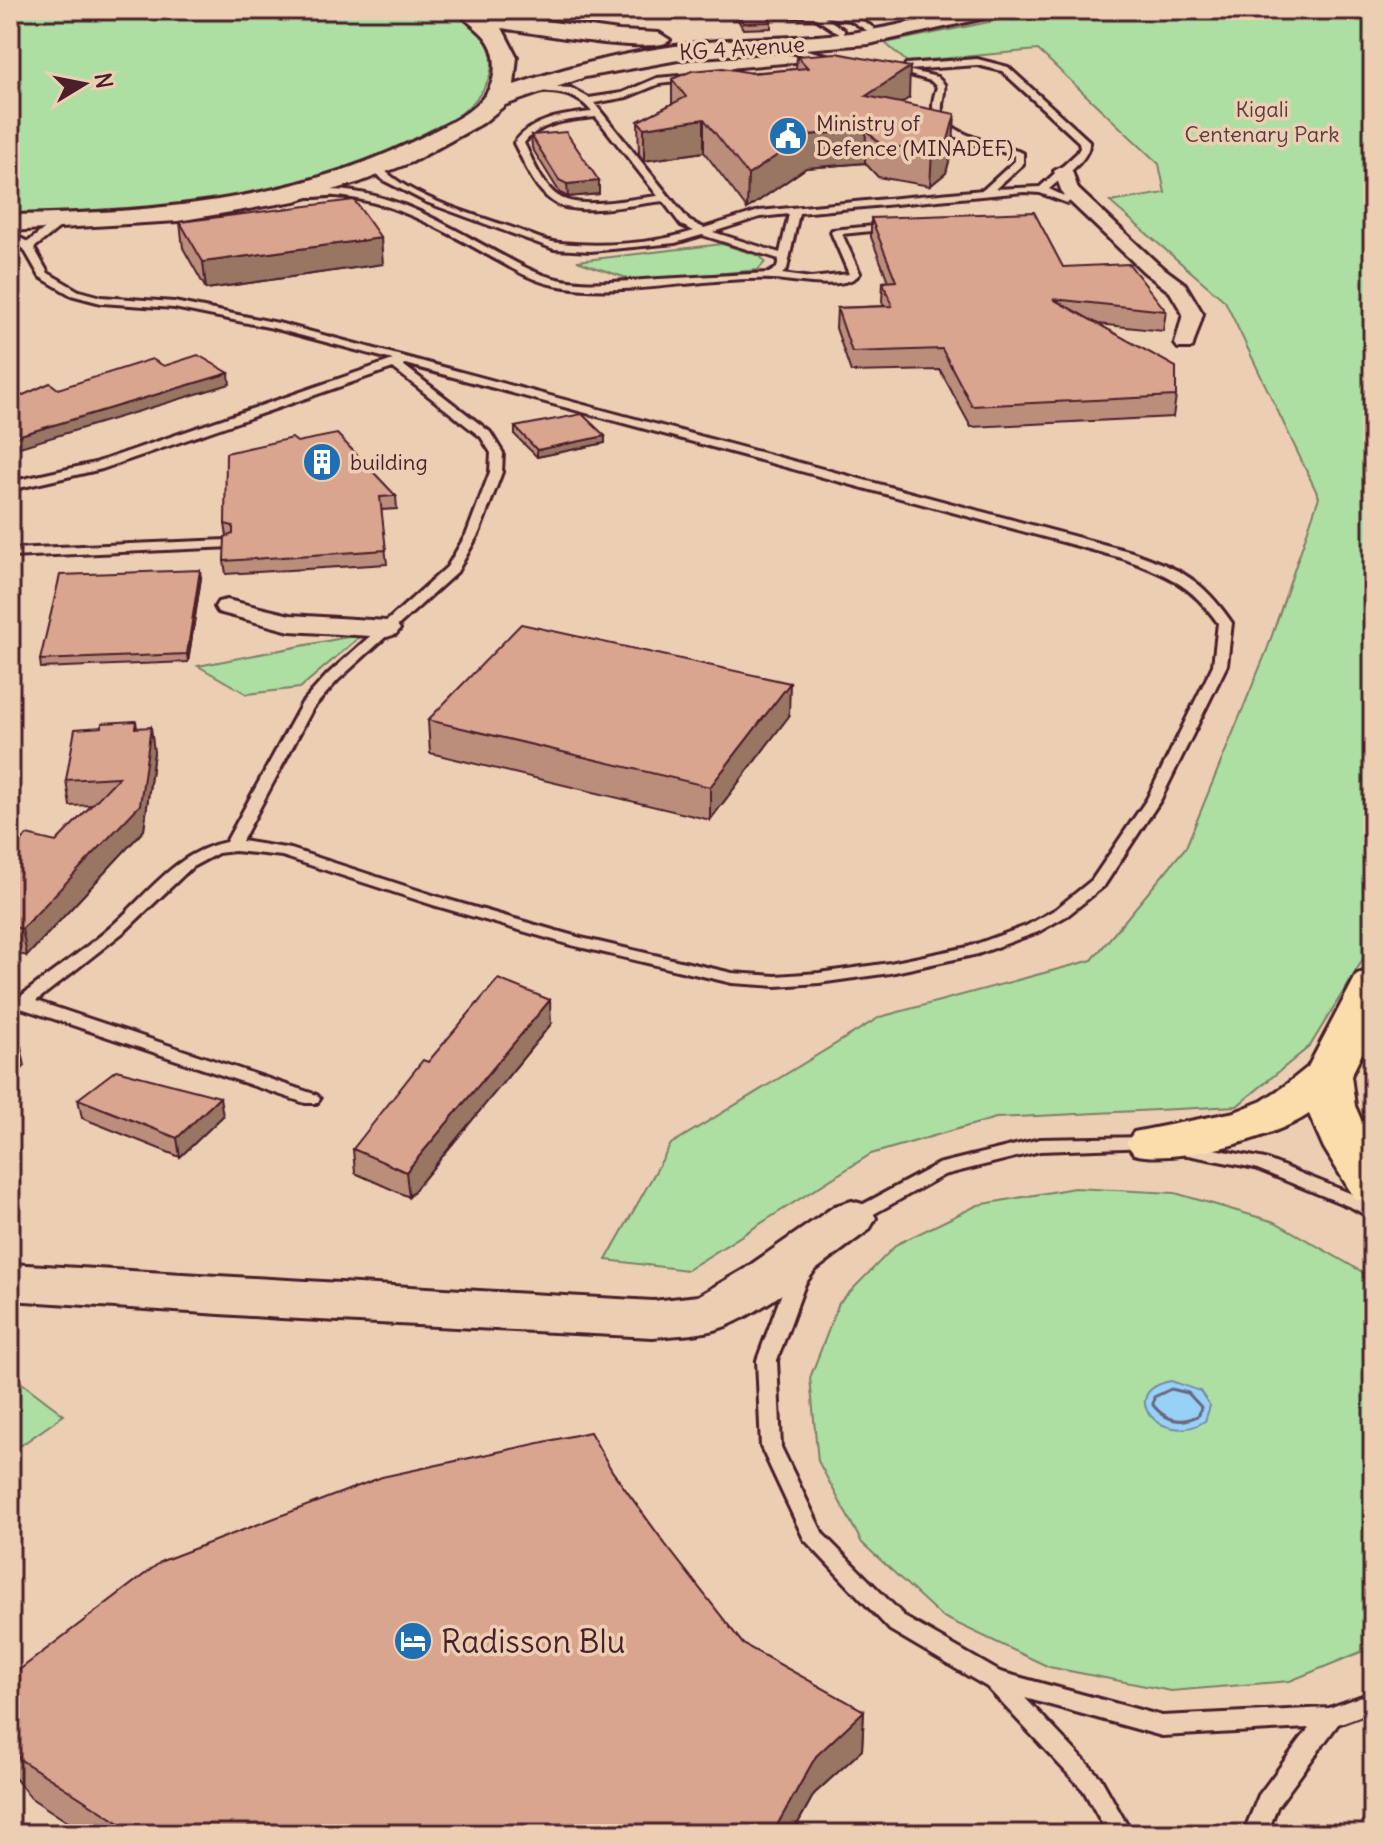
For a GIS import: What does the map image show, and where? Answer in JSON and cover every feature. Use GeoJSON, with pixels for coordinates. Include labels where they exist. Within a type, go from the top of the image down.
{"type":"FeatureCollection","features":[{"type":"Feature","properties":{"kind":"main road","name":"KG 4 Avenue"},"geometry":{"type":"LineString","coordinates":[[475,14],[619,38],[827,43],[871,29],[957,10]]}},
{"type":"Feature","properties":{"kind":"main road","name":"KG 4 Avenue"},"geometry":{"type":"LineString","coordinates":[[10,223],[160,215],[248,202],[377,168],[430,145],[497,100],[524,88],[587,69],[692,51],[827,43],[901,32],[990,10]]}},
{"type":"Feature","properties":{"kind":"main road"},"geometry":{"type":"LineString","coordinates":[[475,14],[502,41],[508,66],[497,100]]}},
{"type":"Feature","properties":{"kind":"main road"},"geometry":{"type":"LineString","coordinates":[[1373,984],[1327,1076],[1327,1097],[1334,1119],[1373,1187]]}},
{"type":"Feature","properties":{"kind":"main road"},"geometry":{"type":"LineString","coordinates":[[1151,1143],[1245,1126],[1279,1112],[1327,1076]]}},
{"type":"Feature","properties":{"kind":"main road"},"geometry":{"type":"LineString","coordinates":[[10,1282],[281,1300],[653,1319],[709,1313],[761,1282],[852,1218]]}},
{"type":"Feature","properties":{"kind":"street"},"geometry":{"type":"LineString","coordinates":[[1063,171],[1069,191],[1151,268],[1178,288],[1193,314],[1185,344]]}},
{"type":"Feature","properties":{"kind":"street"},"geometry":{"type":"LineString","coordinates":[[227,607],[290,623],[387,629]]}},
{"type":"Feature","properties":{"kind":"lane"},"geometry":{"type":"LineString","coordinates":[[602,10],[848,16],[871,29]]}},
{"type":"Feature","properties":{"kind":"lane"},"geometry":{"type":"LineString","coordinates":[[723,75],[848,64],[827,43],[817,16]]}},
{"type":"Feature","properties":{"kind":"lane"},"geometry":{"type":"LineString","coordinates":[[877,67],[977,62],[1005,69],[1084,141],[1085,148],[1081,155],[1042,190]]}},
{"type":"Feature","properties":{"kind":"lane"},"geometry":{"type":"LineString","coordinates":[[892,68],[934,79],[941,86],[936,107],[941,119],[957,135],[1010,149],[1020,155],[1020,162],[986,192]]}},
{"type":"Feature","properties":{"kind":"lane"},"geometry":{"type":"LineString","coordinates":[[571,91],[572,78],[587,69]]}},
{"type":"Feature","properties":{"kind":"lane"},"geometry":{"type":"LineString","coordinates":[[588,101],[624,95],[657,81],[695,77]]}},
{"type":"Feature","properties":{"kind":"lane"},"geometry":{"type":"LineString","coordinates":[[524,88],[571,91],[588,101],[685,223],[785,258]]}},
{"type":"Feature","properties":{"kind":"lane"},"geometry":{"type":"LineString","coordinates":[[597,114],[546,122],[521,139],[519,143],[551,199],[562,206],[576,207],[665,198]]}},
{"type":"Feature","properties":{"kind":"lane"},"geometry":{"type":"LineString","coordinates":[[377,168],[391,183],[412,193],[554,246],[591,248],[675,240],[741,217],[795,210],[986,192],[1042,190],[1067,200]]}},
{"type":"Feature","properties":{"kind":"lane"},"geometry":{"type":"LineString","coordinates":[[248,202],[323,191],[363,194],[398,206],[531,274],[554,282],[616,286],[772,276],[811,281],[852,277],[855,273],[836,232],[910,225]]}},
{"type":"Feature","properties":{"kind":"lane"},"geometry":{"type":"LineString","coordinates":[[772,276],[782,269],[795,210]]}},
{"type":"Feature","properties":{"kind":"lane"},"geometry":{"type":"LineString","coordinates":[[28,247],[58,223],[68,222]]}},
{"type":"Feature","properties":{"kind":"lane"},"geometry":{"type":"LineString","coordinates":[[10,236],[28,247],[44,275],[75,293],[101,300],[174,305],[274,325],[401,362],[1061,535],[1171,571],[1191,583],[1225,623],[1220,665],[1154,799],[1098,883],[1062,912],[1032,929],[972,951],[890,968],[776,981],[732,978],[577,942],[286,852],[261,847],[231,847],[214,850],[185,863],[119,928],[17,1002]]}},
{"type":"Feature","properties":{"kind":"lane"},"geometry":{"type":"LineString","coordinates":[[10,486],[98,466],[401,362]]}},
{"type":"Feature","properties":{"kind":"lane"},"geometry":{"type":"LineString","coordinates":[[231,847],[307,706],[333,677],[452,569],[473,533],[496,472],[497,453],[486,435],[401,362]]}},
{"type":"Feature","properties":{"kind":"lane"},"geometry":{"type":"LineString","coordinates":[[10,553],[227,544]]}},
{"type":"Feature","properties":{"kind":"lane"},"geometry":{"type":"LineString","coordinates":[[17,1002],[311,1099]]}},
{"type":"Feature","properties":{"kind":"lane"},"geometry":{"type":"LineString","coordinates":[[1373,1213],[1360,1204],[1259,1163],[1151,1143],[1040,1145],[938,1170],[852,1218],[796,1282],[767,1360],[771,1447],[815,1539],[898,1624],[994,1680],[1162,1726],[1330,1717],[1373,1701]]}},
{"type":"Feature","properties":{"kind":"lane"},"geometry":{"type":"LineString","coordinates":[[994,1680],[1092,1784],[1120,1834]]}},
{"type":"Feature","properties":{"kind":"lane"},"geometry":{"type":"LineString","coordinates":[[1255,1834],[1267,1802],[1330,1717]]}},
{"type":"Feature","properties":{"kind":"green space"},"geometry":{"type":"Polygon","coordinates":[[[10,10],[448,10],[467,21],[482,36],[488,45],[492,64],[490,75],[471,104],[438,129],[395,151],[345,169],[293,184],[197,204],[124,212],[10,217],[10,10]]]}},
{"type":"Feature","properties":{"kind":"green space","name":"Kigali Centenary Park"},"geometry":{"type":"Polygon","coordinates":[[[1024,10],[1373,10],[1373,943],[1310,1046],[1237,1106],[996,1118],[871,1154],[687,1270],[606,1260],[671,1144],[880,1017],[1092,960],[1186,847],[1267,650],[1319,497],[1225,301],[1110,202],[1165,193],[1159,164],[1038,50],[907,62],[885,43],[994,21],[1024,10]]]}},
{"type":"Feature","properties":{"kind":"green space"},"geometry":{"type":"Polygon","coordinates":[[[722,244],[760,256],[765,262],[758,270],[635,281],[577,261],[722,244]]]}},
{"type":"Feature","properties":{"kind":"green space"},"geometry":{"type":"Polygon","coordinates":[[[363,634],[300,688],[247,694],[198,666],[363,634]]]}},
{"type":"Feature","properties":{"kind":"green space"},"geometry":{"type":"Polygon","coordinates":[[[1074,1188],[1175,1193],[1275,1222],[1373,1278],[1373,1647],[1290,1681],[1171,1691],[1049,1667],[941,1616],[862,1543],[818,1461],[810,1378],[839,1303],[897,1244],[978,1205],[1074,1188]]]}},
{"type":"Feature","properties":{"kind":"green space"},"geometry":{"type":"Polygon","coordinates":[[[10,1374],[64,1415],[10,1453],[10,1374]]]}},
{"type":"Feature","properties":{"kind":"water"},"geometry":{"type":"Polygon","coordinates":[[[1171,1381],[1200,1391],[1210,1406],[1205,1421],[1189,1428],[1174,1428],[1160,1424],[1150,1416],[1145,1406],[1146,1396],[1154,1387],[1171,1381]]]}},
{"type":"Feature","properties":{"kind":"building"},"geometry":{"type":"Polygon","coordinates":[[[737,12],[767,13],[771,22],[743,23],[737,12]]]}},
{"type":"Feature","properties":{"kind":"building"},"geometry":{"type":"Polygon","coordinates":[[[836,53],[910,67],[866,96],[955,114],[948,140],[932,152],[880,144],[866,130],[807,135],[748,175],[704,119],[644,128],[638,121],[686,97],[672,79],[692,71],[723,68],[752,73],[808,68],[797,56],[836,53]]]}},
{"type":"Feature","properties":{"kind":"building"},"geometry":{"type":"Polygon","coordinates":[[[566,132],[599,181],[567,184],[559,180],[531,135],[566,132]]]}},
{"type":"Feature","properties":{"kind":"building"},"geometry":{"type":"Polygon","coordinates":[[[354,200],[381,238],[203,262],[180,222],[354,200]]]}},
{"type":"Feature","properties":{"kind":"building"},"geometry":{"type":"Polygon","coordinates":[[[1034,212],[1063,267],[1129,264],[1166,311],[1053,299],[1176,367],[1176,396],[972,406],[942,349],[852,352],[837,308],[892,306],[883,282],[896,281],[871,218],[1034,212]]]}},
{"type":"Feature","properties":{"kind":"building"},"geometry":{"type":"Polygon","coordinates":[[[198,355],[229,373],[10,438],[10,401],[50,383],[58,389],[152,359],[164,366],[198,355]]]}},
{"type":"Feature","properties":{"kind":"building"},"geometry":{"type":"Polygon","coordinates":[[[582,414],[605,436],[537,450],[515,427],[582,414]]]}},
{"type":"Feature","properties":{"kind":"building"},"geometry":{"type":"Polygon","coordinates":[[[337,434],[396,496],[380,497],[386,550],[224,561],[225,537],[233,534],[233,526],[225,524],[226,453],[292,438],[297,442],[337,434]]]}},
{"type":"Feature","properties":{"kind":"building"},"geometry":{"type":"Polygon","coordinates":[[[200,570],[187,654],[40,660],[60,575],[200,570]]]}},
{"type":"Feature","properties":{"kind":"building"},"geometry":{"type":"Polygon","coordinates":[[[521,624],[790,683],[710,787],[428,720],[521,624]]]}},
{"type":"Feature","properties":{"kind":"building"},"geometry":{"type":"Polygon","coordinates":[[[136,721],[135,728],[151,727],[140,805],[22,929],[10,926],[10,852],[27,835],[56,842],[119,777],[66,780],[75,729],[102,727],[102,723],[136,721]]]}},
{"type":"Feature","properties":{"kind":"building"},"geometry":{"type":"Polygon","coordinates":[[[498,979],[550,1000],[406,1172],[353,1149],[423,1060],[428,1062],[498,979]]]}},
{"type":"Feature","properties":{"kind":"building"},"geometry":{"type":"Polygon","coordinates":[[[10,1043],[21,1047],[10,1059],[10,1043]]]}},
{"type":"Feature","properties":{"kind":"building"},"geometry":{"type":"Polygon","coordinates":[[[116,1070],[220,1097],[177,1138],[78,1099],[116,1070]]]}},
{"type":"Feature","properties":{"kind":"building","name":"Radisson Blu"},"geometry":{"type":"Polygon","coordinates":[[[590,1432],[612,1471],[743,1644],[864,1711],[816,1756],[772,1834],[137,1834],[21,1760],[10,1746],[10,1677],[162,1561],[382,1477],[590,1432]]]}},
{"type":"Feature","properties":{"kind":"place","name":"Ministry of Defence (MINADEF)"},"geometry":{"type":"Point","coordinates":[788,136]}},
{"type":"Feature","properties":{"kind":"place","name":"building"},"geometry":{"type":"Point","coordinates":[322,462]}},
{"type":"Feature","properties":{"kind":"place","name":"Radisson Blu"},"geometry":{"type":"Point","coordinates":[413,1641]}}]}
